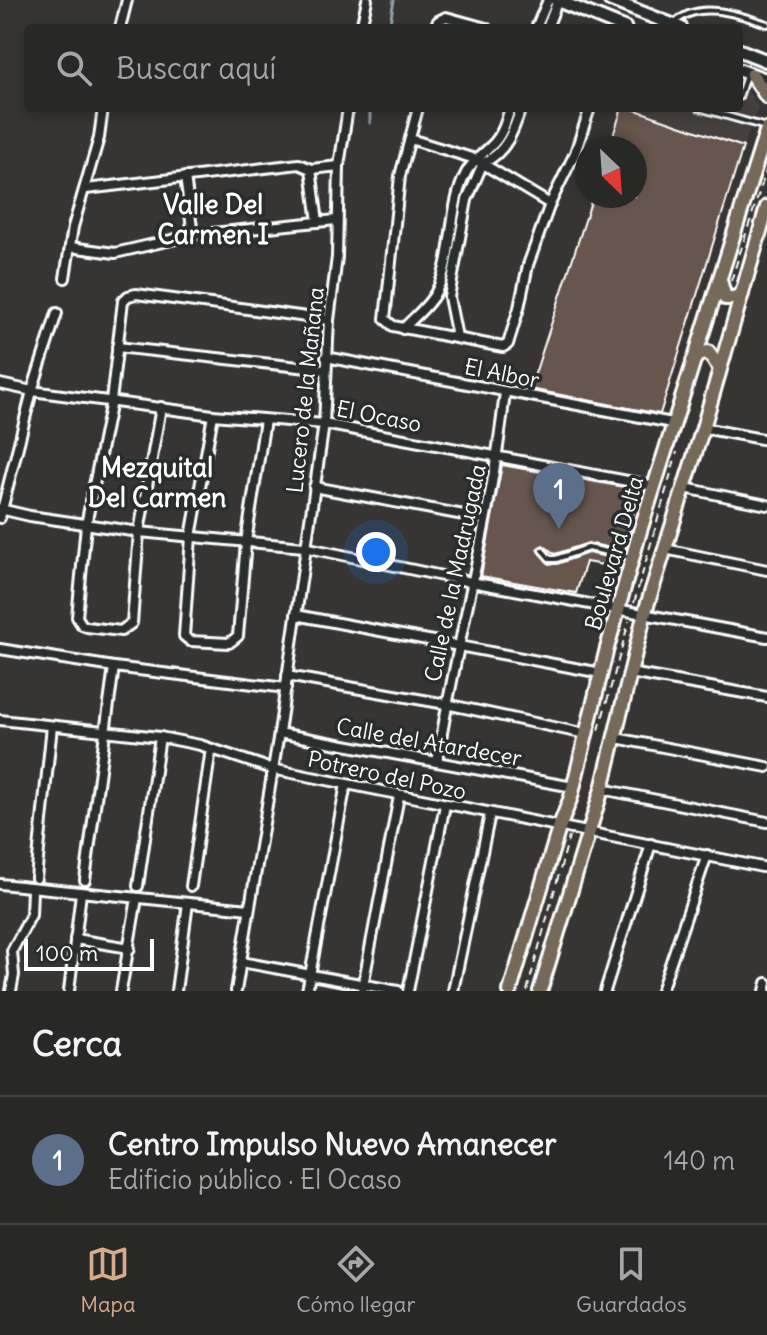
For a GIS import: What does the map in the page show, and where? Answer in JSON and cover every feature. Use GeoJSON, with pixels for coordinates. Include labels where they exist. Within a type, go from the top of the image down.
{"type":"FeatureCollection","features":[{"type":"Feature","properties":{"kind":"main road"},"geometry":{"type":"LineString","coordinates":[[557,0],[615,24]]}},
{"type":"Feature","properties":{"kind":"main road"},"geometry":{"type":"LineString","coordinates":[[610,0],[672,24]]}},
{"type":"Feature","properties":{"kind":"main road"},"geometry":{"type":"LineString","coordinates":[[743,52],[767,61]]}},
{"type":"Feature","properties":{"kind":"main road"},"geometry":{"type":"LineString","coordinates":[[746,73],[767,80]]}},
{"type":"Feature","properties":{"kind":"main road"},"geometry":{"type":"LineString","coordinates":[[746,73],[767,97]]}},
{"type":"Feature","properties":{"kind":"main road","name":"Boulevard Delta"},"geometry":{"type":"LineString","coordinates":[[540,991],[602,789],[630,673],[633,557],[672,423],[767,128]]}},
{"type":"Feature","properties":{"kind":"main road","name":"Boulevard Delta"},"geometry":{"type":"LineString","coordinates":[[510,991],[565,829],[573,787],[591,738],[601,673],[665,549],[767,207]]}},
{"type":"Feature","properties":{"kind":"main road"},"geometry":{"type":"LineString","coordinates":[[719,277],[725,298],[742,294]]}},
{"type":"Feature","properties":{"kind":"main road"},"geometry":{"type":"LineString","coordinates":[[692,362],[698,355],[708,352],[719,367]]}},
{"type":"Feature","properties":{"kind":"street"},"geometry":{"type":"LineString","coordinates":[[121,24],[127,0]]}},
{"type":"Feature","properties":{"kind":"street"},"geometry":{"type":"LineString","coordinates":[[362,24],[367,0]]}},
{"type":"Feature","properties":{"kind":"street"},"geometry":{"type":"LineString","coordinates":[[538,24],[548,0]]}},
{"type":"Feature","properties":{"kind":"street"},"geometry":{"type":"LineString","coordinates":[[548,24],[557,0]]}},
{"type":"Feature","properties":{"kind":"street"},"geometry":{"type":"LineString","coordinates":[[437,24],[446,17],[471,24]]}},
{"type":"Feature","properties":{"kind":"street"},"geometry":{"type":"LineString","coordinates":[[65,278],[73,227],[86,189],[102,112]]}},
{"type":"Feature","properties":{"kind":"street","name":"Lucero de la Mañana"},"geometry":{"type":"LineString","coordinates":[[236,991],[286,688],[324,424],[326,357],[337,257],[339,166],[347,112]]}},
{"type":"Feature","properties":{"kind":"street"},"geometry":{"type":"LineString","coordinates":[[417,112],[397,200],[385,319],[403,329],[503,347],[508,344],[528,265],[550,204],[575,153],[589,112]]}},
{"type":"Feature","properties":{"kind":"street"},"geometry":{"type":"LineString","coordinates":[[403,329],[435,293],[442,276],[458,195],[466,174],[500,135],[509,112]]}},
{"type":"Feature","properties":{"kind":"street"},"geometry":{"type":"LineString","coordinates":[[479,161],[495,158],[502,150],[520,112]]}},
{"type":"Feature","properties":{"kind":"street"},"geometry":{"type":"LineString","coordinates":[[410,139],[479,161],[550,204]]}},
{"type":"Feature","properties":{"kind":"street"},"geometry":{"type":"LineString","coordinates":[[457,337],[449,297],[467,200],[479,161]]}},
{"type":"Feature","properties":{"kind":"street"},"geometry":{"type":"LineString","coordinates":[[86,189],[299,164],[311,169],[339,166]]}},
{"type":"Feature","properties":{"kind":"street"},"geometry":{"type":"LineString","coordinates":[[311,169],[318,222]]}},
{"type":"Feature","properties":{"kind":"street"},"geometry":{"type":"LineString","coordinates":[[185,177],[193,235]]}},
{"type":"Feature","properties":{"kind":"street"},"geometry":{"type":"LineString","coordinates":[[70,247],[115,253],[193,235],[336,220]]}},
{"type":"Feature","properties":{"kind":"street"},"geometry":{"type":"LineString","coordinates":[[435,293],[449,297]]}},
{"type":"Feature","properties":{"kind":"street"},"geometry":{"type":"LineString","coordinates":[[161,407],[139,532],[132,623],[121,631],[87,627],[77,617],[86,525],[111,401],[123,301],[136,294],[329,320]]}},
{"type":"Feature","properties":{"kind":"street"},"geometry":{"type":"LineString","coordinates":[[57,313],[32,391],[1,512],[139,532],[304,547],[471,582],[767,637]]}},
{"type":"Feature","properties":{"kind":"street"},"geometry":{"type":"LineString","coordinates":[[117,347],[326,370]]}},
{"type":"Feature","properties":{"kind":"street","name":"El Albor"},"geometry":{"type":"LineString","coordinates":[[326,357],[672,423]]}},
{"type":"Feature","properties":{"kind":"street","name":"El Ocaso"},"geometry":{"type":"LineString","coordinates":[[0,384],[213,415],[324,424],[654,486]]}},
{"type":"Feature","properties":{"kind":"street","name":"Calle de la Madrugada"},"geometry":{"type":"LineString","coordinates":[[437,762],[446,704],[498,457],[505,392]]}},
{"type":"Feature","properties":{"kind":"street"},"geometry":{"type":"LineString","coordinates":[[213,415],[191,537],[184,636],[190,641],[229,643],[238,636],[246,542],[265,420]]}},
{"type":"Feature","properties":{"kind":"street"},"geometry":{"type":"LineString","coordinates":[[703,428],[767,440]]}},
{"type":"Feature","properties":{"kind":"street"},"geometry":{"type":"LineString","coordinates":[[314,487],[485,519]]}},
{"type":"Feature","properties":{"kind":"street"},"geometry":{"type":"LineString","coordinates":[[685,488],[767,505]]}},
{"type":"Feature","properties":{"kind":"street"},"geometry":{"type":"LineString","coordinates":[[665,549],[767,570]]}},
{"type":"Feature","properties":{"kind":"street"},"geometry":{"type":"LineString","coordinates":[[296,615],[601,673]]}},
{"type":"Feature","properties":{"kind":"street"},"geometry":{"type":"LineString","coordinates":[[0,649],[114,667],[286,688]]}},
{"type":"Feature","properties":{"kind":"street"},"geometry":{"type":"LineString","coordinates":[[85,880],[114,667]]}},
{"type":"Feature","properties":{"kind":"street"},"geometry":{"type":"LineString","coordinates":[[630,673],[767,697]]}},
{"type":"Feature","properties":{"kind":"street"},"geometry":{"type":"LineString","coordinates":[[287,676],[446,704],[591,738]]}},
{"type":"Feature","properties":{"kind":"street","name":"Potrero del Pozo"},"geometry":{"type":"LineString","coordinates":[[0,720],[160,737],[211,749],[272,769],[767,868]]}},
{"type":"Feature","properties":{"kind":"street"},"geometry":{"type":"LineString","coordinates":[[36,878],[52,726]]}},
{"type":"Feature","properties":{"kind":"street","name":"Calle del Atardecer"},"geometry":{"type":"LineString","coordinates":[[279,733],[573,787]]}},
{"type":"Feature","properties":{"kind":"street"},"geometry":{"type":"LineString","coordinates":[[138,886],[160,737]]}},
{"type":"Feature","properties":{"kind":"street"},"geometry":{"type":"LineString","coordinates":[[616,738],[767,767]]}},
{"type":"Feature","properties":{"kind":"street"},"geometry":{"type":"LineString","coordinates":[[191,886],[211,749]]}},
{"type":"Feature","properties":{"kind":"street"},"geometry":{"type":"LineString","coordinates":[[307,991],[346,784]]}},
{"type":"Feature","properties":{"kind":"street"},"geometry":{"type":"LineString","coordinates":[[602,789],[767,822]]}},
{"type":"Feature","properties":{"kind":"street"},"geometry":{"type":"LineString","coordinates":[[363,988],[399,796]]}},
{"type":"Feature","properties":{"kind":"street"},"geometry":{"type":"LineString","coordinates":[[408,991],[445,805]]}},
{"type":"Feature","properties":{"kind":"street"},"geometry":{"type":"LineString","coordinates":[[453,991],[490,814]]}},
{"type":"Feature","properties":{"kind":"street"},"geometry":{"type":"LineString","coordinates":[[605,991],[651,844]]}},
{"type":"Feature","properties":{"kind":"street"},"geometry":{"type":"LineString","coordinates":[[661,991],[707,855]]}},
{"type":"Feature","properties":{"kind":"street"},"geometry":{"type":"LineString","coordinates":[[0,884],[249,909]]}},
{"type":"Feature","properties":{"kind":"street"},"geometry":{"type":"LineString","coordinates":[[11,991],[14,975],[12,951],[31,915],[32,889]]}},
{"type":"Feature","properties":{"kind":"street"},"geometry":{"type":"LineString","coordinates":[[69,991],[81,893]]}},
{"type":"Feature","properties":{"kind":"street"},"geometry":{"type":"LineString","coordinates":[[121,991],[137,898]]}},
{"type":"Feature","properties":{"kind":"street"},"geometry":{"type":"LineString","coordinates":[[176,991],[188,903]]}},
{"type":"Feature","properties":{"kind":"street"},"geometry":{"type":"LineString","coordinates":[[75,939],[130,948]]}},
{"type":"Feature","properties":{"kind":"street"},"geometry":{"type":"LineString","coordinates":[[0,953],[12,951]]}},
{"type":"Feature","properties":{"kind":"street"},"geometry":{"type":"LineString","coordinates":[[241,962],[363,988],[398,991]]}},
{"type":"Feature","properties":{"kind":"street"},"geometry":{"type":"LineString","coordinates":[[765,991],[767,983]]}},
{"type":"Feature","properties":{"kind":"lane"},"geometry":{"type":"LineString","coordinates":[[704,3],[767,24]]}},
{"type":"Feature","properties":{"kind":"lane"},"geometry":{"type":"LineString","coordinates":[[678,24],[681,13],[691,6]]}},
{"type":"Feature","properties":{"kind":"lane"},"geometry":{"type":"LineString","coordinates":[[713,112],[767,128]]}},
{"type":"Feature","properties":{"kind":"lane"},"geometry":{"type":"LineString","coordinates":[[731,117],[733,112]]}},
{"type":"Feature","properties":{"kind":"lane"},"geometry":{"type":"LineString","coordinates":[[542,550],[550,559],[588,548],[633,557]]}},
{"type":"Feature","properties":{"kind":"path"},"geometry":{"type":"LineString","coordinates":[[725,298],[767,168]]}},
{"type":"Feature","properties":{"kind":"path"},"geometry":{"type":"LineString","coordinates":[[591,738],[678,449]]}},
{"type":"Feature","properties":{"kind":"path"},"geometry":{"type":"LineString","coordinates":[[527,991],[565,829]]}},
{"type":"Feature","properties":{"kind":"shaded area"},"geometry":{"type":"Polygon","coordinates":[[[745,86],[758,107],[743,147],[642,112],[743,112],[745,86]]]}},
{"type":"Feature","properties":{"kind":"building"},"geometry":{"type":"Polygon","coordinates":[[[621,112],[642,112],[743,147],[660,414],[530,389],[589,208],[647,208],[647,136],[613,136],[621,112]]]}},
{"type":"Feature","properties":{"kind":"building"},"geometry":{"type":"Polygon","coordinates":[[[502,465],[624,487],[637,497],[625,551],[588,543],[555,554],[543,545],[537,549],[549,564],[588,553],[622,560],[620,568],[586,562],[576,593],[481,576],[502,465]]]}},
{"type":"Feature","properties":{"kind":"waterway"},"geometry":{"type":"LineString","coordinates":[[390,24],[394,0]]}},
{"type":"Feature","properties":{"kind":"waterway"},"geometry":{"type":"LineString","coordinates":[[370,112],[370,123]]}},
{"type":"Feature","properties":{"kind":"place","name":"Centro Impulso Nuevo Amanecer"},"geometry":{"type":"Point","coordinates":[559,529]}},
{"type":"Feature","properties":{"kind":"district","name":"Valle Del Carmen I"},"geometry":{"type":"Point","coordinates":[213,219]}},
{"type":"Feature","properties":{"kind":"district","name":"Mezquital Del Carmen"},"geometry":{"type":"Point","coordinates":[157,482]}}]}
